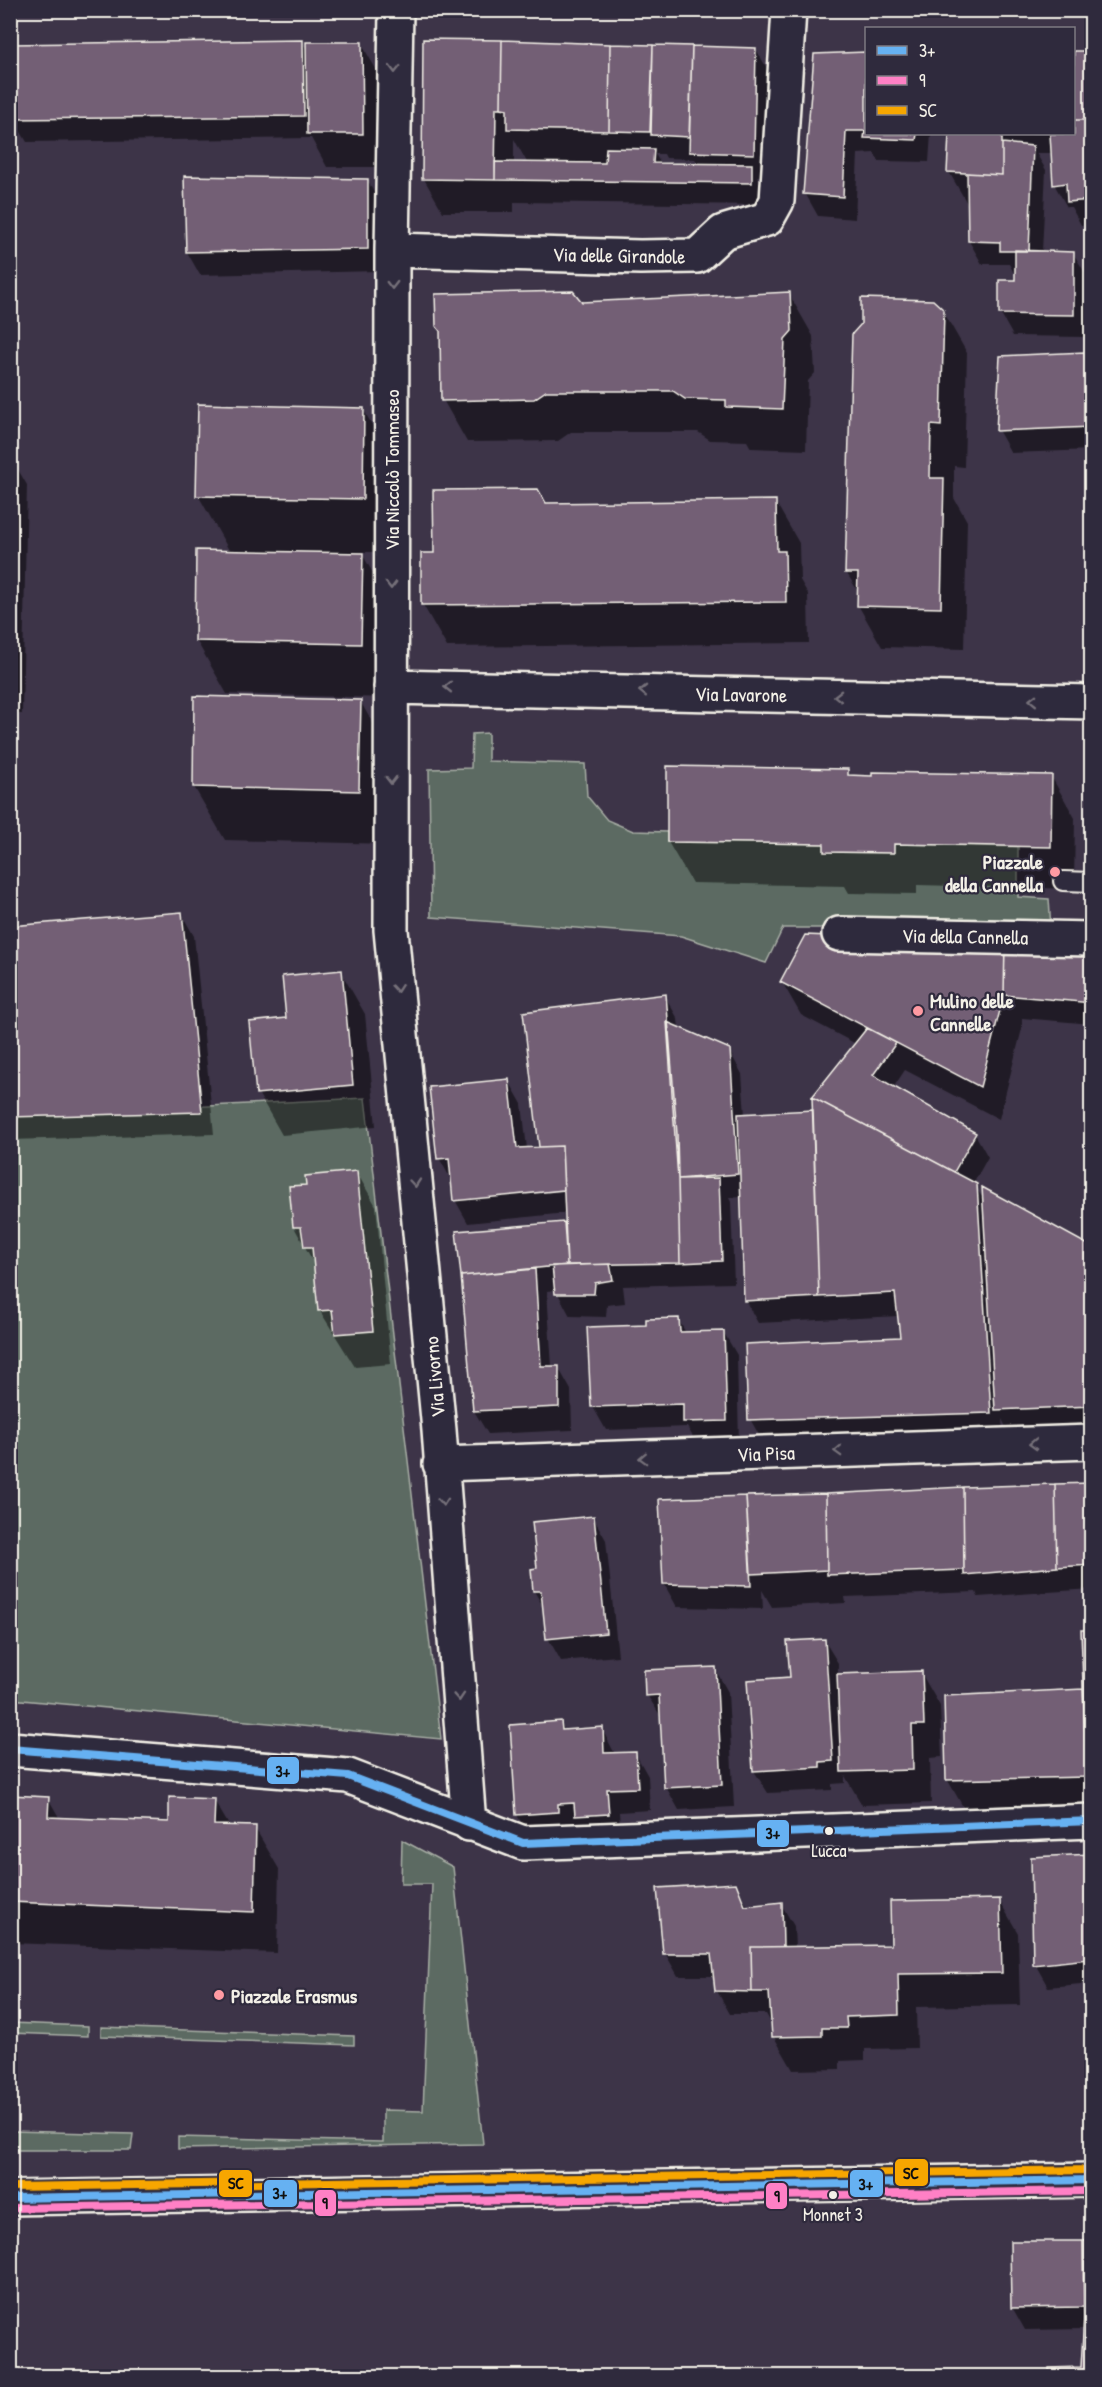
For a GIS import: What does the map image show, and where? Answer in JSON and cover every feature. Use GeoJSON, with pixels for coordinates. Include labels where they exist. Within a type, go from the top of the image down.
{"type":"FeatureCollection","features":[{"type":"Feature","properties":{"kind":"street","name":"Via Niccolò Tommaseo"},"geometry":{"type":"LineString","coordinates":[[391,930],[392,250],[396,10]]}},
{"type":"Feature","properties":{"kind":"street","name":"Via delle Girandole"},"geometry":{"type":"LineString","coordinates":[[392,250],[640,257],[697,256],[723,232],[767,219],[777,201],[789,10]]}},
{"type":"Feature","properties":{"kind":"street","name":"Via Lavarone"},"geometry":{"type":"LineString","coordinates":[[392,687],[1092,702]]}},
{"type":"Feature","properties":{"kind":"street","name":"Via Livorno"},"geometry":{"type":"LineString","coordinates":[[391,930],[441,1464],[469,1824]]}},
{"type":"Feature","properties":{"kind":"street","name":"Via della Cannella"},"geometry":{"type":"LineString","coordinates":[[839,934],[1092,939]]}},
{"type":"Feature","properties":{"kind":"street","name":"Via Pisa"},"geometry":{"type":"LineString","coordinates":[[441,1464],[1092,1442]]}},
{"type":"Feature","properties":{"kind":"street"},"geometry":{"type":"LineString","coordinates":[[10,1749],[348,1776],[523,1843],[1092,1821]]}},
{"type":"Feature","properties":{"kind":"street"},"geometry":{"type":"LineString","coordinates":[[10,2198],[1092,2180]]}},
{"type":"Feature","properties":{"kind":"lane"},"geometry":{"type":"LineString","coordinates":[[1064,880],[1092,882]]}},
{"type":"Feature","properties":{"kind":"green space"},"geometry":{"type":"Polygon","coordinates":[[[488,733],[488,761],[585,764],[587,796],[607,820],[633,831],[667,832],[667,842],[824,844],[824,852],[893,853],[894,844],[1018,847],[1018,897],[1049,899],[1051,928],[783,928],[766,963],[681,936],[431,917],[429,769],[471,768],[472,734],[488,733]]]}},
{"type":"Feature","properties":{"kind":"green space"},"geometry":{"type":"Polygon","coordinates":[[[365,1098],[441,1739],[11,1699],[11,1116],[365,1098]]]}},
{"type":"Feature","properties":{"kind":"green space"},"geometry":{"type":"Polygon","coordinates":[[[402,1840],[453,1867],[483,2144],[178,2149],[178,2137],[383,2142],[383,2110],[423,2111],[432,1884],[401,1884],[402,1840]]]}},
{"type":"Feature","properties":{"kind":"green space"},"geometry":{"type":"Polygon","coordinates":[[[11,2023],[88,2026],[88,2036],[11,2033],[11,2023]]]}},
{"type":"Feature","properties":{"kind":"green space"},"geometry":{"type":"Polygon","coordinates":[[[101,2027],[354,2036],[354,2045],[101,2036],[101,2027]]]}},
{"type":"Feature","properties":{"kind":"green space"},"geometry":{"type":"Polygon","coordinates":[[[11,2131],[133,2134],[131,2150],[11,2150],[11,2131]]]}},
{"type":"Feature","properties":{"kind":"building"},"geometry":{"type":"Polygon","coordinates":[[[423,39],[502,40],[501,108],[496,108],[495,180],[422,179],[423,39]]]}},
{"type":"Feature","properties":{"kind":"building"},"geometry":{"type":"Polygon","coordinates":[[[303,40],[304,116],[12,119],[10,44],[303,40]]]}},
{"type":"Feature","properties":{"kind":"building"},"geometry":{"type":"Polygon","coordinates":[[[502,40],[610,44],[609,131],[507,129],[507,109],[501,108],[502,40]]]}},
{"type":"Feature","properties":{"kind":"building"},"geometry":{"type":"Polygon","coordinates":[[[306,42],[362,42],[363,134],[307,134],[306,42]]]}},
{"type":"Feature","properties":{"kind":"building"},"geometry":{"type":"Polygon","coordinates":[[[610,44],[653,45],[650,132],[609,131],[610,44]]]}},
{"type":"Feature","properties":{"kind":"building"},"geometry":{"type":"Polygon","coordinates":[[[653,45],[692,46],[689,137],[651,135],[653,45]]]}},
{"type":"Feature","properties":{"kind":"building"},"geometry":{"type":"Polygon","coordinates":[[[692,46],[756,48],[754,154],[689,152],[692,46]]]}},
{"type":"Feature","properties":{"kind":"building"},"geometry":{"type":"Polygon","coordinates":[[[1075,51],[1092,51],[1092,120],[1075,120],[1075,51]]]}},
{"type":"Feature","properties":{"kind":"building"},"geometry":{"type":"Polygon","coordinates":[[[865,52],[865,131],[846,131],[843,197],[803,194],[814,54],[865,52]]]}},
{"type":"Feature","properties":{"kind":"building"},"geometry":{"type":"Polygon","coordinates":[[[1075,120],[1087,120],[1088,149],[1092,149],[1092,200],[1067,202],[1066,183],[1053,185],[1050,135],[1075,135],[1075,120]]]}},
{"type":"Feature","properties":{"kind":"building"},"geometry":{"type":"Polygon","coordinates":[[[865,131],[865,135],[917,135],[916,140],[864,138],[865,131]]]}},
{"type":"Feature","properties":{"kind":"building"},"geometry":{"type":"Polygon","coordinates":[[[949,135],[1002,135],[1002,175],[947,172],[949,135]]]}},
{"type":"Feature","properties":{"kind":"building"},"geometry":{"type":"Polygon","coordinates":[[[1002,143],[1033,146],[1029,251],[1000,251],[1000,242],[968,241],[967,173],[1002,175],[1002,143]]]}},
{"type":"Feature","properties":{"kind":"building"},"geometry":{"type":"Polygon","coordinates":[[[606,148],[654,149],[653,163],[752,164],[752,183],[495,180],[495,162],[605,163],[606,148]]]}},
{"type":"Feature","properties":{"kind":"building"},"geometry":{"type":"Polygon","coordinates":[[[184,176],[368,179],[368,249],[186,252],[184,176]]]}},
{"type":"Feature","properties":{"kind":"building"},"geometry":{"type":"Polygon","coordinates":[[[1015,250],[1074,252],[1074,315],[999,314],[999,280],[1015,280],[1015,250]]]}},
{"type":"Feature","properties":{"kind":"building"},"geometry":{"type":"Polygon","coordinates":[[[573,291],[582,302],[790,292],[792,331],[785,339],[782,409],[726,407],[726,400],[685,399],[673,391],[546,391],[534,399],[441,401],[440,331],[436,326],[435,294],[573,291]]]}},
{"type":"Feature","properties":{"kind":"building"},"geometry":{"type":"Polygon","coordinates":[[[861,298],[933,300],[944,310],[941,426],[931,425],[930,478],[944,478],[941,608],[857,606],[858,573],[845,573],[852,334],[861,324],[861,298]]]}},
{"type":"Feature","properties":{"kind":"building"},"geometry":{"type":"Polygon","coordinates":[[[1085,352],[1092,427],[996,431],[1000,356],[1085,352]]]}},
{"type":"Feature","properties":{"kind":"building"},"geometry":{"type":"Polygon","coordinates":[[[198,404],[364,408],[363,499],[196,496],[198,404]]]}},
{"type":"Feature","properties":{"kind":"building"},"geometry":{"type":"Polygon","coordinates":[[[538,489],[546,503],[776,500],[777,551],[785,551],[786,602],[421,605],[421,553],[434,553],[433,490],[538,489]]]}},
{"type":"Feature","properties":{"kind":"building"},"geometry":{"type":"Polygon","coordinates":[[[196,550],[363,553],[361,644],[195,641],[196,550]]]}},
{"type":"Feature","properties":{"kind":"building"},"geometry":{"type":"Polygon","coordinates":[[[194,696],[361,700],[359,791],[193,787],[194,696]]]}},
{"type":"Feature","properties":{"kind":"building"},"geometry":{"type":"Polygon","coordinates":[[[667,766],[848,769],[848,775],[872,776],[872,772],[1052,775],[1051,847],[894,844],[894,853],[824,852],[824,844],[667,842],[667,766]]]}},
{"type":"Feature","properties":{"kind":"building"},"geometry":{"type":"Polygon","coordinates":[[[182,912],[202,1112],[10,1117],[10,926],[182,912]]]}},
{"type":"Feature","properties":{"kind":"building","name":"Mulino delle Cannelle"},"geometry":{"type":"Polygon","coordinates":[[[805,935],[1005,943],[1004,995],[980,1087],[780,982],[805,935]]]}},
{"type":"Feature","properties":{"kind":"building"},"geometry":{"type":"Polygon","coordinates":[[[1005,943],[1092,947],[1092,1003],[1004,995],[1005,943]]]}},
{"type":"Feature","properties":{"kind":"building"},"geometry":{"type":"Polygon","coordinates":[[[342,970],[353,1085],[256,1094],[249,1022],[286,1018],[282,976],[342,970]]]}},
{"type":"Feature","properties":{"kind":"building"},"geometry":{"type":"Polygon","coordinates":[[[666,994],[677,1134],[680,1263],[567,1265],[562,1146],[539,1147],[523,1012],[666,994]]]}},
{"type":"Feature","properties":{"kind":"building"},"geometry":{"type":"Polygon","coordinates":[[[667,1022],[730,1049],[738,1174],[678,1179],[667,1022]]]}},
{"type":"Feature","properties":{"kind":"building"},"geometry":{"type":"Polygon","coordinates":[[[867,1028],[896,1043],[873,1075],[976,1133],[954,1172],[812,1097],[867,1028]]]}},
{"type":"Feature","properties":{"kind":"building"},"geometry":{"type":"Polygon","coordinates":[[[509,1079],[517,1148],[562,1146],[564,1190],[453,1201],[449,1158],[437,1159],[429,1087],[509,1079]]]}},
{"type":"Feature","properties":{"kind":"building"},"geometry":{"type":"Polygon","coordinates":[[[812,1097],[977,1184],[991,1413],[748,1420],[745,1344],[900,1337],[895,1293],[819,1297],[812,1097]]]}},
{"type":"Feature","properties":{"kind":"building"},"geometry":{"type":"Polygon","coordinates":[[[813,1110],[819,1297],[744,1301],[738,1114],[813,1110]]]}},
{"type":"Feature","properties":{"kind":"building"},"geometry":{"type":"Polygon","coordinates":[[[357,1171],[373,1331],[335,1334],[332,1310],[318,1311],[312,1247],[304,1247],[301,1227],[293,1227],[289,1186],[306,1185],[305,1176],[357,1171]]]}},
{"type":"Feature","properties":{"kind":"building"},"geometry":{"type":"Polygon","coordinates":[[[719,1178],[722,1261],[680,1263],[678,1179],[719,1178]]]}},
{"type":"Feature","properties":{"kind":"building"},"geometry":{"type":"Polygon","coordinates":[[[982,1187],[1092,1247],[1092,1406],[995,1410],[982,1187]]]}},
{"type":"Feature","properties":{"kind":"building"},"geometry":{"type":"Polygon","coordinates":[[[564,1222],[567,1265],[461,1276],[456,1231],[564,1222]]]}},
{"type":"Feature","properties":{"kind":"building"},"geometry":{"type":"Polygon","coordinates":[[[610,1264],[613,1280],[595,1283],[594,1294],[555,1294],[552,1266],[610,1264]]]}},
{"type":"Feature","properties":{"kind":"building"},"geometry":{"type":"Polygon","coordinates":[[[535,1269],[541,1366],[559,1366],[559,1407],[473,1411],[461,1276],[535,1269]]]}},
{"type":"Feature","properties":{"kind":"building"},"geometry":{"type":"Polygon","coordinates":[[[679,1318],[680,1332],[724,1331],[727,1421],[683,1422],[683,1404],[591,1407],[587,1327],[646,1325],[646,1319],[679,1318]]]}},
{"type":"Feature","properties":{"kind":"building"},"geometry":{"type":"Polygon","coordinates":[[[1092,1483],[1092,1565],[1057,1567],[1055,1484],[1092,1483]]]}},
{"type":"Feature","properties":{"kind":"building"},"geometry":{"type":"Polygon","coordinates":[[[1055,1484],[1057,1567],[964,1575],[963,1487],[1055,1484]]]}},
{"type":"Feature","properties":{"kind":"building"},"geometry":{"type":"Polygon","coordinates":[[[963,1487],[964,1570],[827,1575],[826,1494],[963,1487]]]}},
{"type":"Feature","properties":{"kind":"building"},"geometry":{"type":"Polygon","coordinates":[[[826,1494],[827,1570],[751,1574],[746,1496],[826,1494]]]}},
{"type":"Feature","properties":{"kind":"building"},"geometry":{"type":"Polygon","coordinates":[[[746,1496],[751,1586],[663,1584],[659,1499],[746,1496]]]}},
{"type":"Feature","properties":{"kind":"building"},"geometry":{"type":"Polygon","coordinates":[[[594,1516],[606,1633],[546,1639],[541,1591],[533,1591],[531,1569],[537,1568],[532,1522],[594,1516]]]}},
{"type":"Feature","properties":{"kind":"building"},"geometry":{"type":"Polygon","coordinates":[[[1081,1630],[1092,1630],[1092,1793],[1087,1793],[1081,1630]]]}},
{"type":"Feature","properties":{"kind":"building"},"geometry":{"type":"Polygon","coordinates":[[[825,1639],[833,1761],[820,1762],[820,1767],[753,1771],[747,1680],[790,1677],[787,1641],[825,1639]]]}},
{"type":"Feature","properties":{"kind":"building"},"geometry":{"type":"Polygon","coordinates":[[[716,1667],[722,1785],[664,1788],[659,1695],[645,1696],[644,1670],[716,1667]]]}},
{"type":"Feature","properties":{"kind":"building"},"geometry":{"type":"Polygon","coordinates":[[[922,1671],[924,1725],[912,1725],[913,1770],[841,1772],[837,1674],[922,1671]]]}},
{"type":"Feature","properties":{"kind":"building"},"geometry":{"type":"Polygon","coordinates":[[[1083,1689],[1087,1777],[946,1780],[944,1696],[1083,1689]]]}},
{"type":"Feature","properties":{"kind":"building"},"geometry":{"type":"Polygon","coordinates":[[[561,1721],[562,1730],[603,1727],[604,1753],[636,1752],[638,1788],[607,1789],[609,1814],[575,1816],[574,1803],[558,1804],[558,1812],[516,1815],[510,1725],[561,1721]]]}},
{"type":"Feature","properties":{"kind":"building"},"geometry":{"type":"Polygon","coordinates":[[[10,1795],[49,1797],[48,1817],[169,1822],[169,1797],[215,1799],[214,1825],[256,1826],[254,1912],[10,1902],[10,1795]]]}},
{"type":"Feature","properties":{"kind":"building"},"geometry":{"type":"Polygon","coordinates":[[[1092,1854],[1092,1998],[1088,1959],[1033,1965],[1031,1857],[1092,1854]]]}},
{"type":"Feature","properties":{"kind":"building"},"geometry":{"type":"Polygon","coordinates":[[[736,1883],[745,1906],[782,1902],[783,1947],[751,1947],[752,1992],[715,1991],[711,1954],[663,1954],[657,1888],[736,1883]]]}},
{"type":"Feature","properties":{"kind":"building"},"geometry":{"type":"Polygon","coordinates":[[[1000,1899],[1002,1973],[898,1974],[899,2015],[846,2017],[847,2028],[822,2028],[822,2036],[772,2037],[769,1992],[752,1992],[751,1947],[891,1945],[890,1901],[1000,1899]]]}},
{"type":"Feature","properties":{"kind":"building"},"geometry":{"type":"Polygon","coordinates":[[[1092,2240],[1092,2317],[1084,2317],[1083,2241],[1092,2240]]]}},
{"type":"Feature","properties":{"kind":"building"},"geometry":{"type":"Polygon","coordinates":[[[1010,2241],[1083,2241],[1084,2307],[1011,2308],[1010,2241]]]}},
{"type":"Feature","properties":{"kind":"building"},"geometry":{"type":"Polygon","coordinates":[[[1084,2317],[1092,2317],[1092,2376],[1049,2376],[1049,2368],[1081,2367],[1084,2317]]]}},
{"type":"Feature","properties":{"kind":"transit line","name":"3+"},"geometry":{"type":"LineString","coordinates":[[10,1749],[348,1776],[523,1843],[1092,1821]]}},
{"type":"Feature","properties":{"kind":"transit line","name":"SC"},"geometry":{"type":"LineString","coordinates":[[10,2187],[1092,2170]]}},
{"type":"Feature","properties":{"kind":"transit line","name":"3+"},"geometry":{"type":"LineString","coordinates":[[10,2198],[1092,2180]]}},
{"type":"Feature","properties":{"kind":"transit line","name":"9"},"geometry":{"type":"LineString","coordinates":[[10,2208],[1092,2191]]}},
{"type":"Feature","properties":{"kind":"place","name":"Piazzale della Cannella"},"geometry":{"type":"Point","coordinates":[1055,872]}},
{"type":"Feature","properties":{"kind":"place","name":"Mulino delle Cannelle"},"geometry":{"type":"Point","coordinates":[918,1011]}},
{"type":"Feature","properties":{"kind":"place","name":"Lucca"},"geometry":{"type":"Point","coordinates":[829,1831]}},
{"type":"Feature","properties":{"kind":"place","name":"Piazzale Erasmus"},"geometry":{"type":"Point","coordinates":[219,1995]}},
{"type":"Feature","properties":{"kind":"place","name":"Monnet 3"},"geometry":{"type":"Point","coordinates":[833,2195]}}]}
